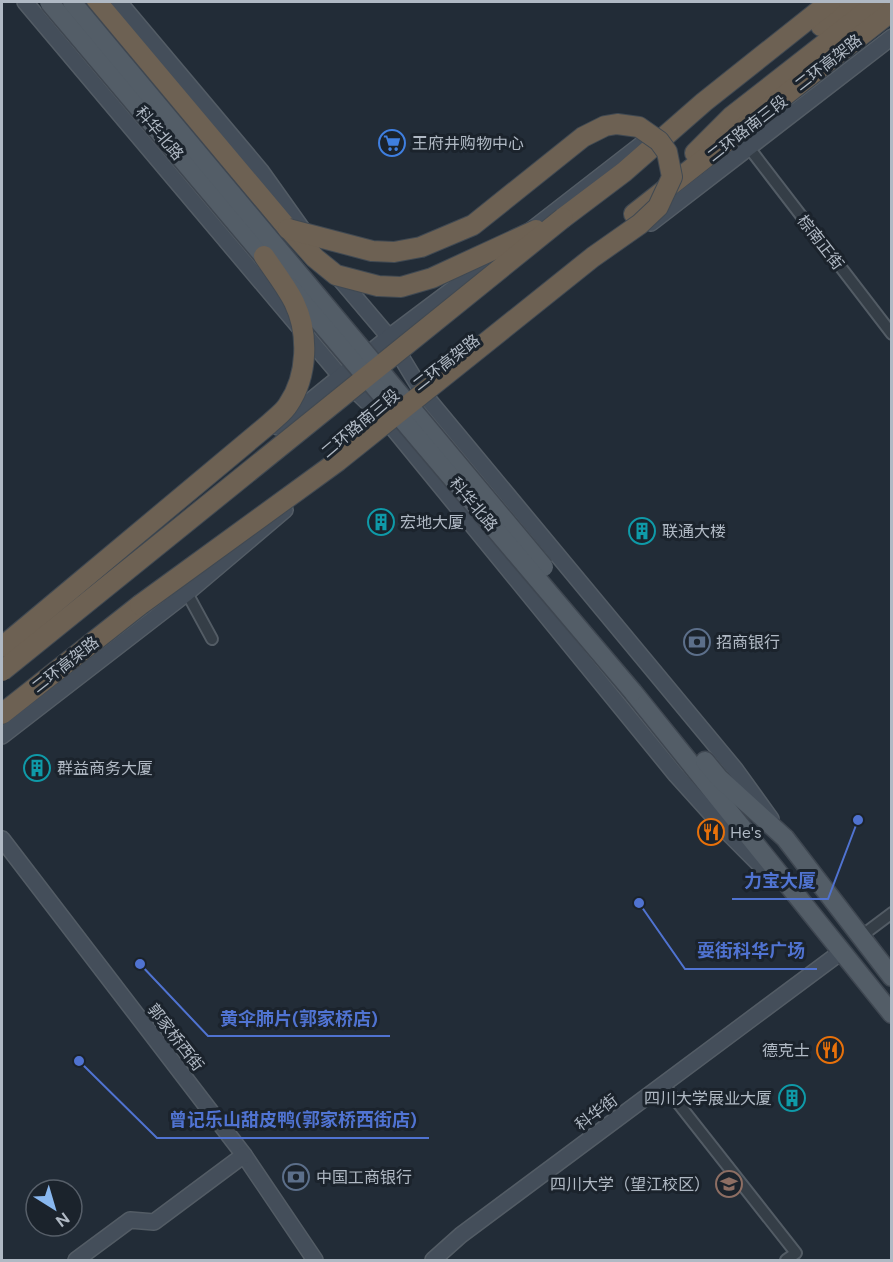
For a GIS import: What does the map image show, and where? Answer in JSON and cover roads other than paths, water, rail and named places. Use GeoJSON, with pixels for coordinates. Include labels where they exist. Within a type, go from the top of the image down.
{"type":"FeatureCollection","features":[{"type":"Feature","properties":{"kind":"highway"},"geometry":{"type":"LineString","coordinates":[[97,2],[288,229],[315,258],[336,275],[378,286],[401,287],[432,278],[563,218]]}},
{"type":"Feature","properties":{"kind":"highway","name":"二环高架路"},"geometry":{"type":"LineString","coordinates":[[2,671],[563,218],[624,172],[704,102],[830,2]]}},
{"type":"Feature","properties":{"kind":"highway"},"geometry":{"type":"LineString","coordinates":[[624,172],[725,102],[851,2]]}},
{"type":"Feature","properties":{"kind":"highway"},"geometry":{"type":"LineString","coordinates":[[634,214],[731,117],[878,2]]}},
{"type":"Feature","properties":{"kind":"highway","name":"二环高架路"},"geometry":{"type":"LineString","coordinates":[[2,714],[891,11]]}},
{"type":"Feature","properties":{"kind":"highway"},"geometry":{"type":"LineString","coordinates":[[140,605],[338,461],[593,257],[640,224],[658,207],[672,177],[667,152],[660,141],[639,127],[617,124],[604,126],[583,137],[473,225],[421,247],[394,252],[372,251],[288,229]]}},
{"type":"Feature","properties":{"kind":"highway"},"geometry":{"type":"LineString","coordinates":[[2,645],[260,432],[288,405],[302,365],[302,325],[294,302],[264,256]]}},
{"type":"Feature","properties":{"kind":"main road","name":"科华北路"},"geometry":{"type":"LineString","coordinates":[[49,2],[264,256],[637,688],[719,778],[785,838],[891,977]]}},
{"type":"Feature","properties":{"kind":"main road"},"geometry":{"type":"LineString","coordinates":[[72,2],[637,688]]}},
{"type":"Feature","properties":{"kind":"main road","name":"科华北路"},"geometry":{"type":"LineString","coordinates":[[637,688],[806,911],[891,1014]]}},
{"type":"Feature","properties":{"kind":"street"},"geometry":{"type":"LineString","coordinates":[[25,2],[342,378],[388,422],[676,775],[731,836],[806,911]]}},
{"type":"Feature","properties":{"kind":"street"},"geometry":{"type":"LineString","coordinates":[[119,2],[261,171],[339,280],[389,337],[423,393],[735,769],[785,838]]}},
{"type":"Feature","properties":{"kind":"street"},"geometry":{"type":"LineString","coordinates":[[2,645],[90,570],[342,378],[389,337],[560,208],[825,2]]}},
{"type":"Feature","properties":{"kind":"street","name":"二环路南三段"},"geometry":{"type":"LineString","coordinates":[[2,736],[187,593],[423,393],[750,149],[891,37]]}},
{"type":"Feature","properties":{"kind":"street","name":"棕南正街"},"geometry":{"type":"LineString","coordinates":[[750,149],[891,334]]}},
{"type":"Feature","properties":{"kind":"street"},"geometry":{"type":"LineString","coordinates":[[187,593],[212,639]]}},
{"type":"Feature","properties":{"kind":"street","name":"郭家桥西街"},"geometry":{"type":"LineString","coordinates":[[2,839],[244,1155],[315,1260]]}},
{"type":"Feature","properties":{"kind":"street"},"geometry":{"type":"LineString","coordinates":[[860,937],[891,913]]}},
{"type":"Feature","properties":{"kind":"street","name":"科华街"},"geometry":{"type":"LineString","coordinates":[[433,1260],[461,1235],[841,952]]}},
{"type":"Feature","properties":{"kind":"street"},"geometry":{"type":"LineString","coordinates":[[663,1084],[796,1253],[786,1260]]}},
{"type":"Feature","properties":{"kind":"street"},"geometry":{"type":"LineString","coordinates":[[76,1260],[130,1220],[154,1222],[244,1155]]}},
{"type":"Feature","properties":{"kind":"place","name":"王府井购物中心"},"geometry":{"type":"Point","coordinates":[392,143]}},
{"type":"Feature","properties":{"kind":"place","name":"宏地大厦"},"geometry":{"type":"Point","coordinates":[381,522]}},
{"type":"Feature","properties":{"kind":"place","name":"联通大楼"},"geometry":{"type":"Point","coordinates":[642,531]}},
{"type":"Feature","properties":{"kind":"place","name":"招商银行"},"geometry":{"type":"Point","coordinates":[697,642]}},
{"type":"Feature","properties":{"kind":"place","name":"群益商务大厦"},"geometry":{"type":"Point","coordinates":[37,768]}},
{"type":"Feature","properties":{"kind":"place","name":"力宝大厦"},"geometry":{"type":"Point","coordinates":[858,820]}},
{"type":"Feature","properties":{"kind":"place","name":"He's"},"geometry":{"type":"Point","coordinates":[711,832]}},
{"type":"Feature","properties":{"kind":"place","name":"耍街科华广场"},"geometry":{"type":"Point","coordinates":[639,903]}},
{"type":"Feature","properties":{"kind":"place","name":"黄伞肺片(郭家桥店)"},"geometry":{"type":"Point","coordinates":[140,964]}},
{"type":"Feature","properties":{"kind":"place","name":"德克士"},"geometry":{"type":"Point","coordinates":[830,1050]}},
{"type":"Feature","properties":{"kind":"place","name":"曾记乐山甜皮鸭(郭家桥西街店)"},"geometry":{"type":"Point","coordinates":[79,1061]}},
{"type":"Feature","properties":{"kind":"place","name":"四川大学展业大厦"},"geometry":{"type":"Point","coordinates":[792,1098]}},
{"type":"Feature","properties":{"kind":"place","name":"中国工商银行"},"geometry":{"type":"Point","coordinates":[296,1177]}},
{"type":"Feature","properties":{"kind":"place","name":"四川大学（望江校区）"},"geometry":{"type":"Point","coordinates":[729,1184]}}]}
